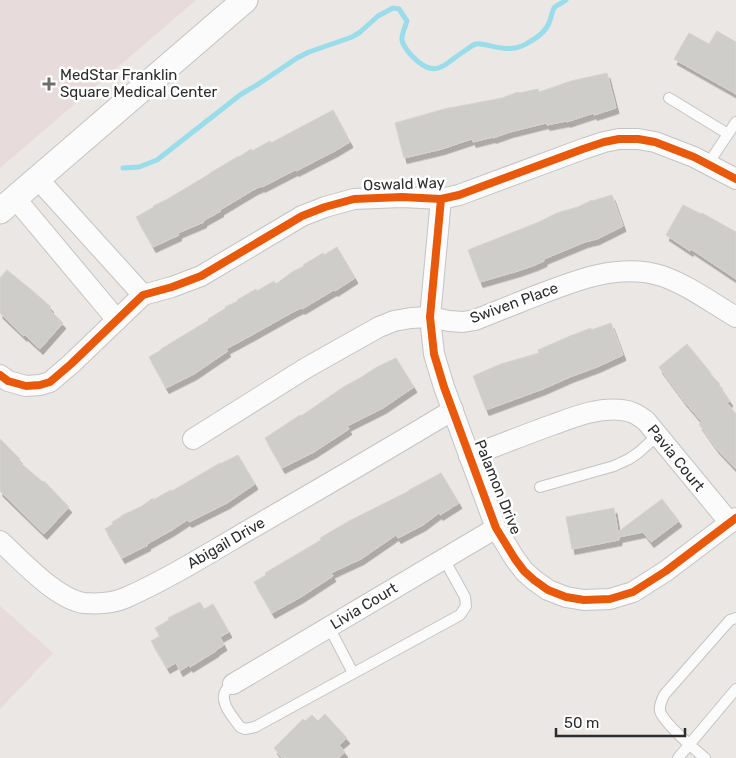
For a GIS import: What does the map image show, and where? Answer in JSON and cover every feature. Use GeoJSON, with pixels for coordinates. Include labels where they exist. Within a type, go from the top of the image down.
{"type":"FeatureCollection","features":[{"type":"Feature","properties":{"kind":"street"},"geometry":{"type":"LineString","coordinates":[[117,320],[8,205],[245,0]]}},
{"type":"Feature","properties":{"kind":"street","name":"Oswald Way"},"geometry":{"type":"LineString","coordinates":[[0,375],[8,381],[26,386],[50,382],[143,295],[201,276],[302,216],[354,199],[402,196],[441,199],[459,195],[583,149],[619,139],[638,139],[655,142],[694,157],[736,179]]}},
{"type":"Feature","properties":{"kind":"street"},"geometry":{"type":"LineString","coordinates":[[38,179],[143,295]]}},
{"type":"Feature","properties":{"kind":"street","name":"Palamon Drive"},"geometry":{"type":"LineString","coordinates":[[441,199],[430,317],[434,354],[444,387],[496,528],[514,559],[524,571],[548,590],[566,597],[584,600],[610,599],[633,592],[666,571],[733,521]]}},
{"type":"Feature","properties":{"kind":"street","name":"Swiven Place"},"geometry":{"type":"LineString","coordinates":[[193,439],[306,368],[379,327],[394,321],[430,317],[449,321],[469,321],[570,282],[611,273],[641,272],[662,276],[687,288],[736,317]]}},
{"type":"Feature","properties":{"kind":"street","name":"Abigail Drive"},"geometry":{"type":"LineString","coordinates":[[0,541],[52,588],[70,599],[83,603],[100,603],[123,599],[174,573],[453,410]]}},
{"type":"Feature","properties":{"kind":"street","name":"Pavia Court"},"geometry":{"type":"LineString","coordinates":[[469,456],[582,414],[622,410],[635,413],[646,421],[733,521]]}},
{"type":"Feature","properties":{"kind":"street","name":"Livia Court"},"geometry":{"type":"LineString","coordinates":[[233,684],[496,528]]}},
{"type":"Feature","properties":{"kind":"lane"},"geometry":{"type":"LineString","coordinates":[[669,98],[728,134]]}},
{"type":"Feature","properties":{"kind":"lane"},"geometry":{"type":"LineString","coordinates":[[708,164],[736,122]]}},
{"type":"Feature","properties":{"kind":"lane"},"geometry":{"type":"LineString","coordinates":[[540,487],[614,466],[634,456],[658,435]]}},
{"type":"Feature","properties":{"kind":"lane"},"geometry":{"type":"LineString","coordinates":[[233,684],[226,691],[224,698],[226,705],[240,727],[255,727],[460,615],[466,606],[465,597],[444,559]]}},
{"type":"Feature","properties":{"kind":"lane"},"geometry":{"type":"LineString","coordinates":[[705,758],[689,745],[668,723],[660,711],[661,702],[664,695],[730,620],[736,618]]}},
{"type":"Feature","properties":{"kind":"lane"},"geometry":{"type":"LineString","coordinates":[[328,627],[353,673]]}},
{"type":"Feature","properties":{"kind":"lane"},"geometry":{"type":"LineString","coordinates":[[678,758],[736,689]]}},
{"type":"Feature","properties":{"kind":"shaded area","name":"MedStar Franklin Square Medical Center"},"geometry":{"type":"Polygon","coordinates":[[[0,0],[196,0],[0,168],[0,0]]]}},
{"type":"Feature","properties":{"kind":"shaded area"},"geometry":{"type":"Polygon","coordinates":[[[0,606],[53,653],[0,709],[0,606]]]}},
{"type":"Feature","properties":{"kind":"building"},"geometry":{"type":"Polygon","coordinates":[[[717,31],[736,42],[736,94],[674,59],[689,33],[709,44],[717,31]]]}},
{"type":"Feature","properties":{"kind":"building"},"geometry":{"type":"Polygon","coordinates":[[[607,73],[616,108],[567,122],[547,125],[546,123],[493,138],[473,142],[472,139],[442,149],[404,158],[395,123],[444,109],[502,98],[518,92],[538,89],[539,92],[571,81],[607,73]]]}},
{"type":"Feature","properties":{"kind":"building"},"geometry":{"type":"Polygon","coordinates":[[[333,110],[350,142],[296,171],[255,189],[204,222],[178,233],[179,235],[153,247],[136,217],[251,149],[252,151],[270,141],[271,143],[333,110]]]}},
{"type":"Feature","properties":{"kind":"building"},"geometry":{"type":"Polygon","coordinates":[[[612,195],[623,226],[597,239],[544,259],[544,261],[535,265],[480,282],[468,250],[557,213],[612,195]]]}},
{"type":"Feature","properties":{"kind":"building"},"geometry":{"type":"Polygon","coordinates":[[[683,205],[736,232],[736,279],[666,235],[683,205]]]}},
{"type":"Feature","properties":{"kind":"building"},"geometry":{"type":"Polygon","coordinates":[[[337,247],[355,278],[335,291],[226,349],[228,351],[194,374],[166,388],[149,357],[209,320],[225,307],[256,289],[257,291],[274,281],[276,284],[303,265],[337,247]]]}},
{"type":"Feature","properties":{"kind":"building"},"geometry":{"type":"Polygon","coordinates":[[[7,270],[51,307],[49,309],[63,323],[40,349],[0,313],[0,278],[7,270]]]}},
{"type":"Feature","properties":{"kind":"building"},"geometry":{"type":"Polygon","coordinates":[[[611,323],[623,355],[543,389],[486,410],[473,376],[501,364],[539,353],[538,350],[570,336],[611,323]]]}},
{"type":"Feature","properties":{"kind":"building"},"geometry":{"type":"Polygon","coordinates":[[[687,344],[720,384],[730,401],[727,403],[736,414],[736,469],[716,448],[699,424],[702,422],[659,367],[687,344]]]}},
{"type":"Feature","properties":{"kind":"building"},"geometry":{"type":"Polygon","coordinates":[[[396,358],[414,387],[383,408],[347,426],[349,429],[314,452],[282,468],[265,438],[345,386],[396,358]]]}},
{"type":"Feature","properties":{"kind":"building"},"geometry":{"type":"Polygon","coordinates":[[[0,439],[20,459],[18,461],[44,481],[69,507],[44,534],[0,491],[0,439]]]}},
{"type":"Feature","properties":{"kind":"building"},"geometry":{"type":"Polygon","coordinates":[[[238,455],[255,484],[227,503],[189,522],[187,520],[148,545],[122,558],[105,529],[113,524],[112,522],[153,498],[153,500],[172,491],[220,463],[238,455]]]}},
{"type":"Feature","properties":{"kind":"building"},"geometry":{"type":"Polygon","coordinates":[[[441,473],[459,503],[398,538],[396,535],[361,559],[331,573],[333,576],[272,613],[254,582],[266,575],[265,573],[349,521],[441,473]]]}},
{"type":"Feature","properties":{"kind":"building"},"geometry":{"type":"Polygon","coordinates":[[[662,499],[679,521],[651,542],[643,532],[619,537],[619,540],[572,549],[566,517],[614,508],[618,532],[662,499]]]}},
{"type":"Feature","properties":{"kind":"building"},"geometry":{"type":"Polygon","coordinates":[[[200,602],[204,609],[213,604],[229,632],[220,637],[224,645],[190,667],[189,665],[180,671],[176,663],[167,668],[151,641],[160,636],[155,628],[169,620],[168,618],[200,602]]]}},
{"type":"Feature","properties":{"kind":"building"},"geometry":{"type":"Polygon","coordinates":[[[325,714],[347,738],[339,745],[345,752],[338,758],[282,758],[274,748],[303,719],[305,721],[312,715],[318,721],[325,714]]]}},
{"type":"Feature","properties":{"kind":"waterway"},"geometry":{"type":"LineString","coordinates":[[123,168],[139,167],[157,160],[240,95],[297,58],[352,37],[378,16],[393,8],[399,9],[407,21],[402,35],[404,46],[420,63],[433,69],[445,65],[476,44],[509,49],[520,47],[544,31],[548,26],[554,8],[566,0]]}},
{"type":"Feature","properties":{"kind":"cycle path"},"geometry":{"type":"LineString","coordinates":[[0,375],[8,381],[26,386],[50,382],[143,295],[201,276],[302,216],[354,199],[402,197],[441,199],[459,195],[583,149],[619,139],[638,139],[655,142],[694,157],[736,179]]}},
{"type":"Feature","properties":{"kind":"cycle path"},"geometry":{"type":"LineString","coordinates":[[441,199],[430,317],[434,354],[444,387],[496,528],[524,571],[548,590],[566,597],[584,600],[610,599],[633,592],[666,571],[736,518]]}},
{"type":"Feature","properties":{"kind":"place","name":"MedStar Franklin Square Medical Center"},"geometry":{"type":"Point","coordinates":[49,84]}}]}
